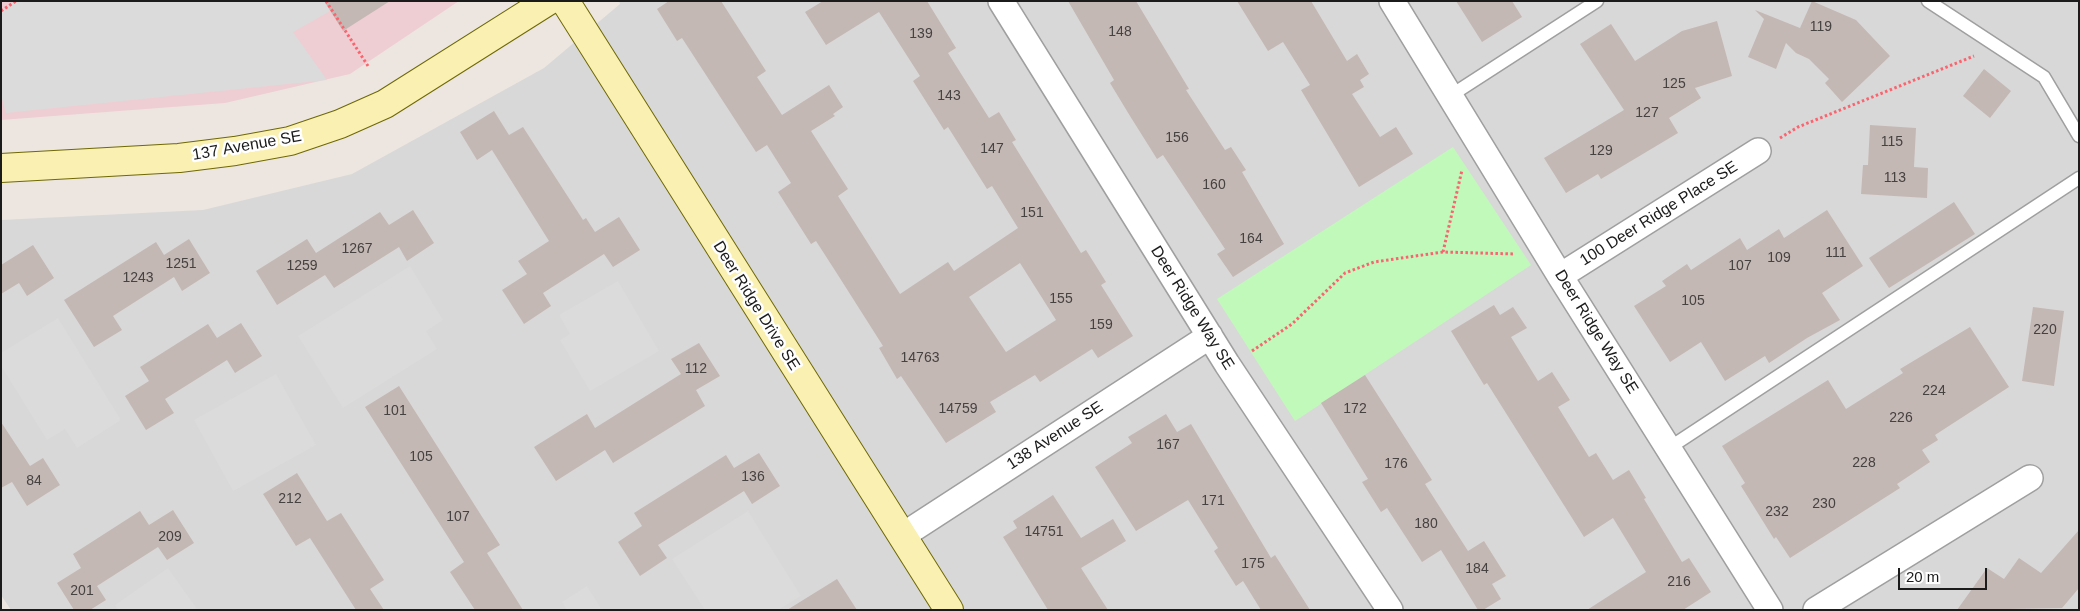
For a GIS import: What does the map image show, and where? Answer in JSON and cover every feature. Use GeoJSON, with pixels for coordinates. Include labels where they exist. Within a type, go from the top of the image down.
{"type":"FeatureCollection","features":[{"type":"Feature","properties":{"kind":"street","name":"137 Avenue SE"},"geometry":{"type":"LineString","coordinates":[[1,168],[179,158],[235,151],[290,141],[340,124],[385,104],[548,1]]}},
{"type":"Feature","properties":{"kind":"street","name":"Deer Ridge Drive SE"},"geometry":{"type":"LineString","coordinates":[[565,1],[949,610]]}},
{"type":"Feature","properties":{"kind":"street","name":"Deer Ridge Way SE"},"geometry":{"type":"LineString","coordinates":[[1001,1],[1227,364],[1390,610]]}},
{"type":"Feature","properties":{"kind":"street","name":"Deer Ridge Way SE"},"geometry":{"type":"LineString","coordinates":[[1392,1],[1560,276],[1770,610]]}},
{"type":"Feature","properties":{"kind":"street","name":"100 Deer Ridge Place SE"},"geometry":{"type":"LineString","coordinates":[[1560,276],[1758,151]]}},
{"type":"Feature","properties":{"kind":"street","name":"138 Avenue SE"},"geometry":{"type":"LineString","coordinates":[[902,536],[1210,336]]}},
{"type":"Feature","properties":{"kind":"street"},"geometry":{"type":"LineString","coordinates":[[1816,610],[2030,478]]}},
{"type":"Feature","properties":{"kind":"lane"},"geometry":{"type":"LineString","coordinates":[[1450,96],[1597,1]]}},
{"type":"Feature","properties":{"kind":"lane"},"geometry":{"type":"LineString","coordinates":[[1928,1],[2044,77],[2079,136]]}},
{"type":"Feature","properties":{"kind":"lane"},"geometry":{"type":"LineString","coordinates":[[1669,448],[2079,178]]}},
{"type":"Feature","properties":{"kind":"path"},"geometry":{"type":"LineString","coordinates":[[1,10],[16,1]]}},
{"type":"Feature","properties":{"kind":"path"},"geometry":{"type":"LineString","coordinates":[[326,1],[368,66]]}},
{"type":"Feature","properties":{"kind":"path"},"geometry":{"type":"LineString","coordinates":[[1758,151],[1798,127],[1976,55],[1987,40]]}},
{"type":"Feature","properties":{"kind":"path"},"geometry":{"type":"LineString","coordinates":[[1443,252],[1463,167],[1485,154]]}},
{"type":"Feature","properties":{"kind":"path"},"geometry":{"type":"LineString","coordinates":[[1227,364],[1248,354],[1292,324],[1346,273],[1374,262],[1443,252],[1520,254],[1539,241]]}},
{"type":"Feature","properties":{"kind":"shaded area"},"geometry":{"type":"Polygon","coordinates":[[[1,1],[459,1],[350,74],[225,103],[1,120],[1,1]]]}},
{"type":"Feature","properties":{"kind":"shaded area"},"geometry":{"type":"Polygon","coordinates":[[[16,1],[326,1],[332,10],[293,32],[327,80],[6,113],[1,95],[1,11],[16,1]]]}},
{"type":"Feature","properties":{"kind":"shaded area"},"geometry":{"type":"Polygon","coordinates":[[[619,1],[2079,1],[2079,610],[11,610],[1,595],[1,220],[203,210],[352,174],[544,68],[620,4],[619,1]]]}},
{"type":"Feature","properties":{"kind":"shaded area"},"geometry":{"type":"Polygon","coordinates":[[[410,266],[443,320],[426,331],[437,349],[343,408],[298,336],[410,266]]]}},
{"type":"Feature","properties":{"kind":"shaded area"},"geometry":{"type":"Polygon","coordinates":[[[618,281],[659,351],[590,391],[560,340],[570,334],[559,315],[618,281]]]}},
{"type":"Feature","properties":{"kind":"shaded area"},"geometry":{"type":"Polygon","coordinates":[[[58,318],[121,420],[77,448],[65,429],[47,440],[1,366],[1,353],[58,318]]]}},
{"type":"Feature","properties":{"kind":"shaded area"},"geometry":{"type":"Polygon","coordinates":[[[276,374],[316,445],[233,491],[194,420],[276,374]]]}},
{"type":"Feature","properties":{"kind":"shaded area"},"geometry":{"type":"Polygon","coordinates":[[[748,511],[801,596],[778,610],[705,610],[672,559],[748,511]]]}},
{"type":"Feature","properties":{"kind":"shaded area"},"geometry":{"type":"Polygon","coordinates":[[[168,568],[198,610],[118,610],[115,605],[168,568]]]}},
{"type":"Feature","properties":{"kind":"shaded area"},"geometry":{"type":"Polygon","coordinates":[[[587,586],[602,610],[567,610],[562,602],[587,586]]]}},
{"type":"Feature","properties":{"kind":"green space"},"geometry":{"type":"Polygon","coordinates":[[[1453,147],[1531,265],[1295,421],[1217,299],[1453,147]]]}},
{"type":"Feature","properties":{"kind":"building"},"geometry":{"type":"Polygon","coordinates":[[[324,1],[390,1],[343,31],[324,1]]]}},
{"type":"Feature","properties":{"kind":"building"},"geometry":{"type":"Polygon","coordinates":[[[669,1],[721,1],[766,71],[757,77],[782,115],[829,85],[843,107],[833,114],[835,116],[811,131],[848,189],[838,196],[900,294],[948,262],[954,271],[1018,228],[992,186],[987,189],[948,127],[944,130],[913,81],[920,76],[879,12],[826,45],[805,12],[823,1],[927,1],[956,48],[948,53],[989,118],[999,112],[1016,140],[1012,142],[1081,253],[1086,250],[1106,282],[1101,285],[1133,336],[1098,358],[1092,349],[1040,382],[1035,375],[990,402],[996,412],[946,443],[901,376],[897,379],[879,348],[883,346],[836,272],[816,241],[811,244],[778,192],[791,183],[767,145],[756,152],[682,38],[677,41],[657,9],[669,1]],[[1020,263],[969,297],[1006,352],[1056,320],[1020,263]]]}},
{"type":"Feature","properties":{"kind":"building"},"geometry":{"type":"Polygon","coordinates":[[[1068,1],[1136,1],[1189,89],[1186,90],[1225,150],[1231,147],[1246,170],[1242,172],[1284,244],[1233,277],[1217,254],[1225,249],[1163,155],[1157,159],[1110,83],[1114,80],[1068,1]]]}},
{"type":"Feature","properties":{"kind":"building"},"geometry":{"type":"Polygon","coordinates":[[[1237,1],[1311,1],[1347,61],[1357,54],[1369,74],[1360,80],[1364,87],[1352,94],[1380,137],[1396,127],[1413,154],[1359,187],[1301,90],[1310,85],[1283,42],[1268,51],[1237,1]]]}},
{"type":"Feature","properties":{"kind":"building"},"geometry":{"type":"Polygon","coordinates":[[[1456,1],[1512,1],[1522,17],[1482,42],[1456,1]]]}},
{"type":"Feature","properties":{"kind":"building"},"geometry":{"type":"Polygon","coordinates":[[[1812,1],[1856,20],[1890,56],[1842,102],[1825,83],[1829,79],[1809,59],[1796,53],[1786,43],[1776,69],[1748,57],[1764,19],[1755,10],[1800,28],[1812,1]]]}},
{"type":"Feature","properties":{"kind":"building"},"geometry":{"type":"Polygon","coordinates":[[[1717,21],[1732,76],[1695,88],[1701,98],[1669,118],[1678,133],[1601,179],[1598,174],[1566,193],[1544,158],[1624,110],[1580,44],[1611,24],[1635,61],[1682,31],[1717,21]]]}},
{"type":"Feature","properties":{"kind":"building"},"geometry":{"type":"Polygon","coordinates":[[[1984,69],[2011,91],[1990,118],[1963,96],[1984,69]]]}},
{"type":"Feature","properties":{"kind":"building"},"geometry":{"type":"Polygon","coordinates":[[[494,111],[509,135],[523,127],[583,220],[586,218],[595,232],[619,217],[640,250],[613,267],[604,254],[543,293],[551,306],[524,324],[502,290],[527,274],[518,261],[549,241],[492,150],[477,160],[460,132],[494,111]]]}},
{"type":"Feature","properties":{"kind":"building"},"geometry":{"type":"Polygon","coordinates":[[[1870,125],[1916,128],[1914,167],[1928,168],[1927,198],[1861,194],[1863,165],[1868,165],[1870,125]]]}},
{"type":"Feature","properties":{"kind":"building"},"geometry":{"type":"Polygon","coordinates":[[[1954,202],[1975,234],[1889,288],[1869,258],[1954,202]]]}},
{"type":"Feature","properties":{"kind":"building"},"geometry":{"type":"Polygon","coordinates":[[[413,210],[434,243],[407,261],[399,247],[334,288],[325,275],[277,305],[256,271],[307,239],[316,253],[380,212],[389,225],[413,210]]]}},
{"type":"Feature","properties":{"kind":"building"},"geometry":{"type":"Polygon","coordinates":[[[1827,210],[1863,266],[1822,293],[1840,320],[1807,338],[1769,363],[1765,356],[1725,381],[1701,342],[1670,362],[1634,306],[1666,286],[1662,281],[1687,264],[1691,270],[1740,238],[1747,250],[1779,229],[1784,238],[1827,210]]]}},
{"type":"Feature","properties":{"kind":"building"},"geometry":{"type":"Polygon","coordinates":[[[189,239],[210,273],[182,291],[174,277],[113,316],[122,330],[94,347],[64,300],[156,242],[164,255],[189,239]]]}},
{"type":"Feature","properties":{"kind":"building"},"geometry":{"type":"Polygon","coordinates":[[[33,245],[54,278],[27,296],[19,283],[1,294],[1,265],[33,245]]]}},
{"type":"Feature","properties":{"kind":"building"},"geometry":{"type":"Polygon","coordinates":[[[1494,305],[1500,315],[1513,307],[1527,328],[1511,337],[1538,381],[1552,372],[1570,400],[1558,407],[1589,457],[1596,453],[1613,480],[1629,470],[1682,562],[1689,558],[1711,592],[1683,610],[1587,610],[1646,572],[1613,518],[1584,537],[1487,383],[1484,385],[1451,331],[1494,305]]]}},
{"type":"Feature","properties":{"kind":"building"},"geometry":{"type":"Polygon","coordinates":[[[2033,307],[2064,311],[2054,386],[2022,381],[2033,307]]]}},
{"type":"Feature","properties":{"kind":"building"},"geometry":{"type":"Polygon","coordinates":[[[241,323],[262,356],[235,373],[227,360],[165,399],[174,413],[146,430],[125,396],[149,381],[140,367],[208,324],[217,338],[241,323]]]}},
{"type":"Feature","properties":{"kind":"building"},"geometry":{"type":"Polygon","coordinates":[[[1970,327],[2009,387],[1935,435],[1938,440],[1922,450],[1930,462],[1897,484],[1900,488],[1790,558],[1776,537],[1774,539],[1741,486],[1745,483],[1722,446],[1828,380],[1846,409],[1903,373],[1900,369],[1970,327]]]}},
{"type":"Feature","properties":{"kind":"building"},"geometry":{"type":"Polygon","coordinates":[[[699,343],[720,376],[696,390],[705,406],[613,463],[605,450],[556,481],[534,447],[587,414],[595,428],[681,374],[671,359],[699,343]]]}},
{"type":"Feature","properties":{"kind":"building"},"geometry":{"type":"Polygon","coordinates":[[[1365,375],[1432,480],[1425,484],[1468,551],[1484,541],[1506,576],[1492,584],[1501,599],[1483,610],[1478,610],[1441,550],[1422,562],[1387,508],[1381,512],[1362,482],[1368,479],[1321,403],[1365,375]]]}},
{"type":"Feature","properties":{"kind":"building"},"geometry":{"type":"Polygon","coordinates":[[[399,386],[500,545],[487,553],[523,610],[475,610],[450,572],[464,562],[365,407],[399,386]]]}},
{"type":"Feature","properties":{"kind":"building"},"geometry":{"type":"Polygon","coordinates":[[[1166,414],[1177,432],[1191,424],[1271,558],[1275,555],[1310,610],[1261,610],[1243,581],[1236,586],[1214,551],[1218,548],[1188,500],[1136,531],[1095,467],[1132,443],[1128,437],[1166,414]]]}},
{"type":"Feature","properties":{"kind":"building"},"geometry":{"type":"Polygon","coordinates":[[[1,422],[30,466],[43,458],[60,485],[27,506],[12,482],[1,488],[1,422]]]}},
{"type":"Feature","properties":{"kind":"building"},"geometry":{"type":"Polygon","coordinates":[[[759,453],[780,486],[752,504],[744,491],[658,545],[667,558],[640,576],[618,542],[642,526],[634,513],[726,455],[734,468],[759,453]]]}},
{"type":"Feature","properties":{"kind":"building"},"geometry":{"type":"Polygon","coordinates":[[[297,473],[327,521],[341,513],[384,580],[370,589],[384,610],[356,610],[310,538],[296,546],[263,494],[297,473]]]}},
{"type":"Feature","properties":{"kind":"building"},"geometry":{"type":"Polygon","coordinates":[[[1053,495],[1081,538],[1113,519],[1126,541],[1081,568],[1108,610],[1048,610],[1003,537],[1017,528],[1013,521],[1053,495]]]}},
{"type":"Feature","properties":{"kind":"building"},"geometry":{"type":"Polygon","coordinates":[[[173,510],[194,543],[167,560],[158,547],[97,586],[106,600],[90,610],[74,610],[57,583],[81,568],[73,554],[140,511],[149,525],[173,510]]]}},
{"type":"Feature","properties":{"kind":"building"},"geometry":{"type":"Polygon","coordinates":[[[2079,530],[2079,588],[2062,608],[1957,610],[1987,568],[2004,579],[2019,558],[2041,573],[2079,530]]]}},
{"type":"Feature","properties":{"kind":"building"},"geometry":{"type":"Polygon","coordinates":[[[837,579],[857,610],[787,610],[837,579]]]}}]}
